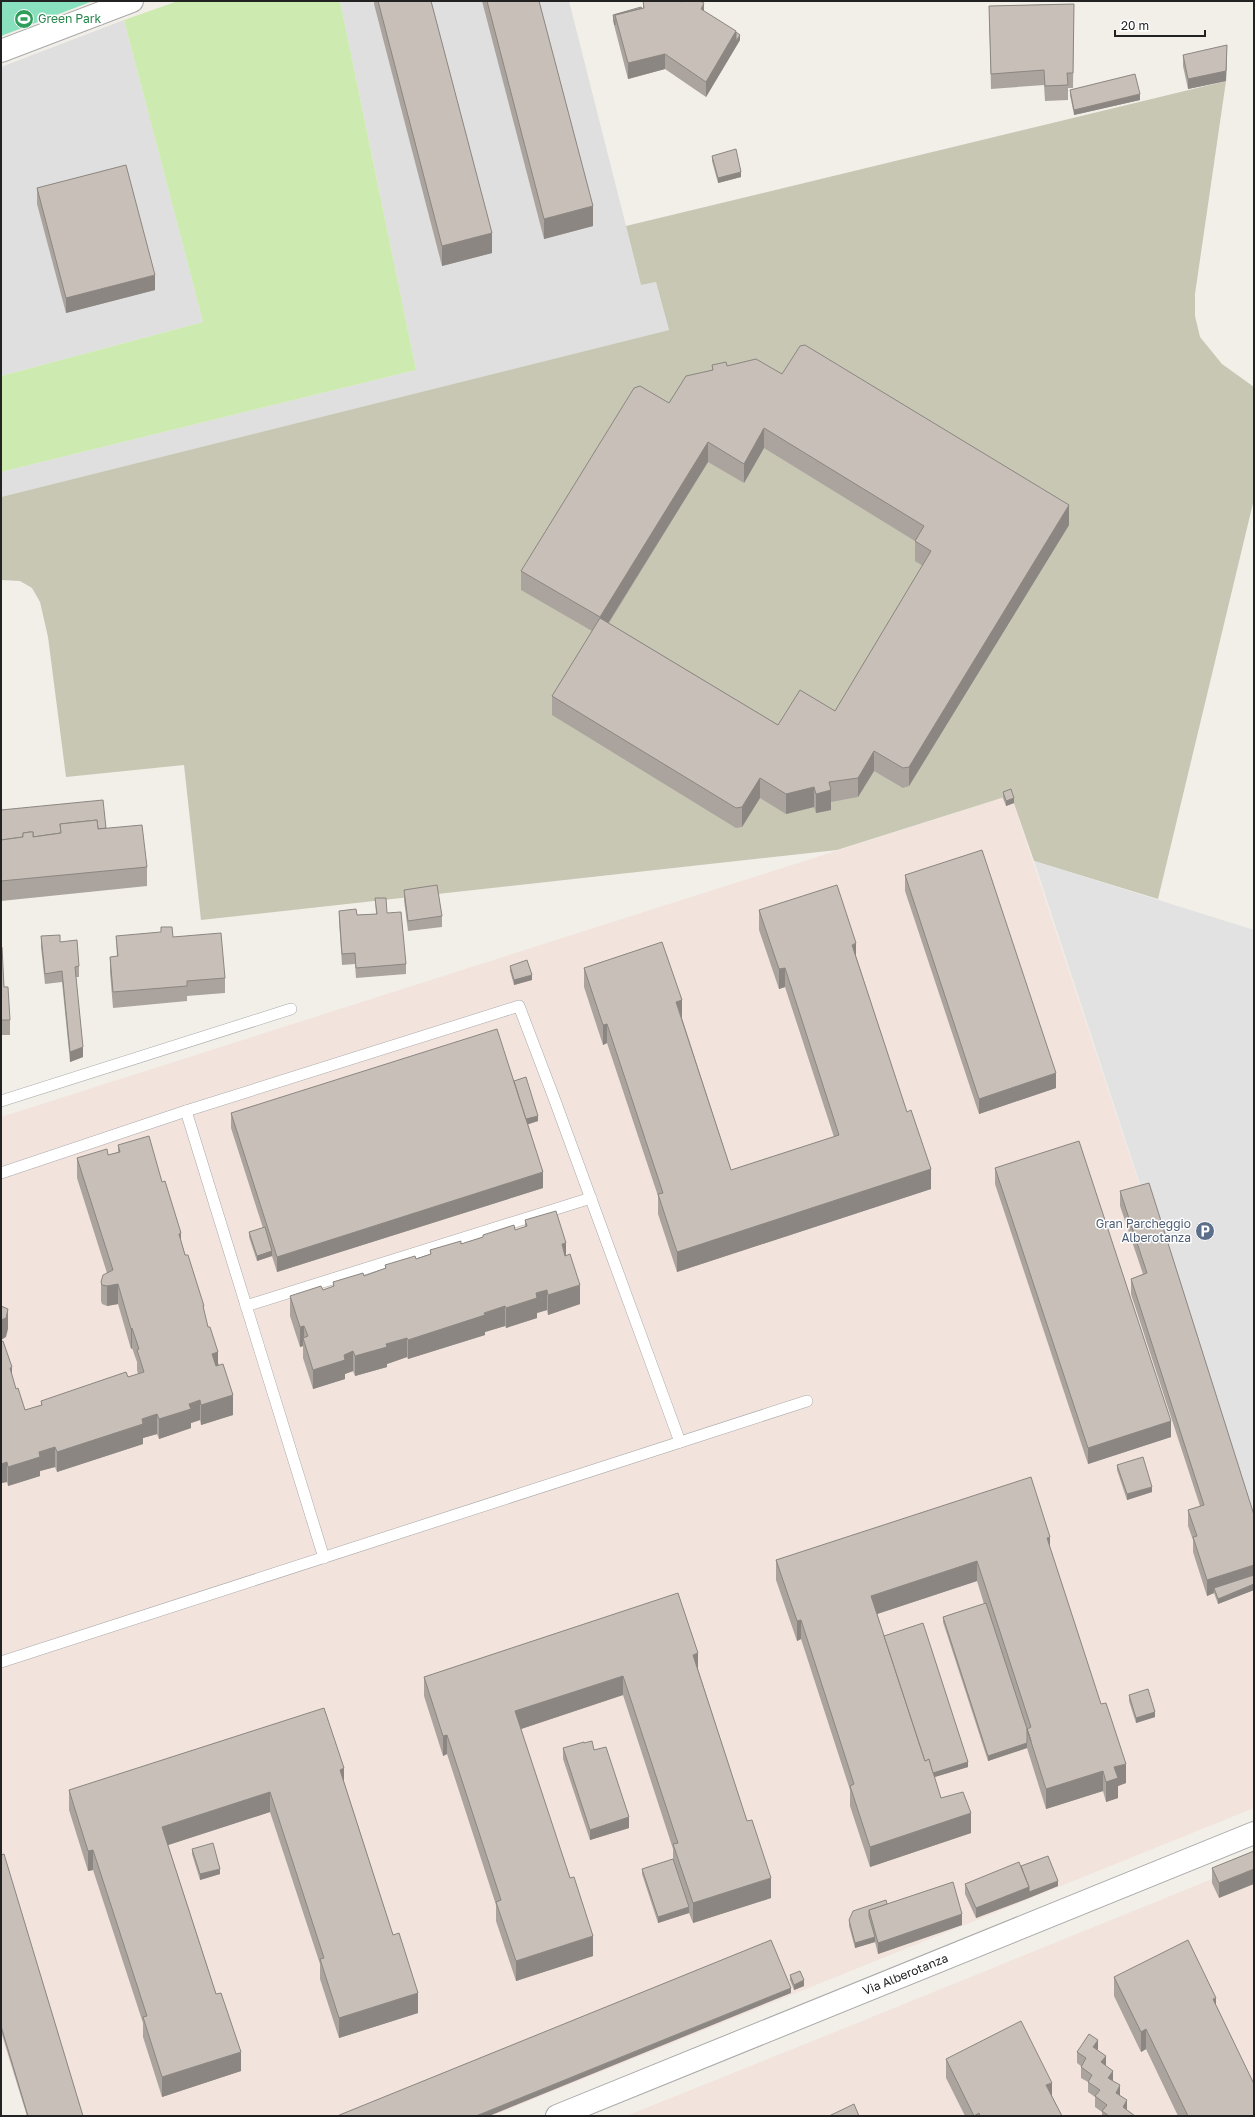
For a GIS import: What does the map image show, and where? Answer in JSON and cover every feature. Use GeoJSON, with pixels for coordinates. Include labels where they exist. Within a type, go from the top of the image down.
{"type":"FeatureCollection","features":[{"type":"Feature","properties":{"kind":"street"},"geometry":{"type":"LineString","coordinates":[[1,51],[132,1]]}},
{"type":"Feature","properties":{"kind":"street","name":"Via Alberotanza"},"geometry":{"type":"LineString","coordinates":[[557,2116],[1254,1833]]}},
{"type":"Feature","properties":{"kind":"lane"},"geometry":{"type":"LineString","coordinates":[[1,1173],[186,1110],[519,1006],[680,1442]]}},
{"type":"Feature","properties":{"kind":"lane"},"geometry":{"type":"LineString","coordinates":[[1,1101],[291,1009]]}},
{"type":"Feature","properties":{"kind":"lane"},"geometry":{"type":"LineString","coordinates":[[186,1110],[324,1558]]}},
{"type":"Feature","properties":{"kind":"lane"},"geometry":{"type":"LineString","coordinates":[[246,1306],[590,1198]]}},
{"type":"Feature","properties":{"kind":"lane"},"geometry":{"type":"LineString","coordinates":[[1,1662],[808,1401]]}},
{"type":"Feature","properties":{"kind":"shaded area"},"geometry":{"type":"Polygon","coordinates":[[[340,1],[569,1],[641,285],[656,282],[669,330],[1,497],[1,472],[416,370],[340,1]]]}},
{"type":"Feature","properties":{"kind":"shaded area"},"geometry":{"type":"Polygon","coordinates":[[[124,20],[203,322],[1,376],[1,67],[124,20]]]}},
{"type":"Feature","properties":{"kind":"shaded area"},"geometry":{"type":"Polygon","coordinates":[[[1226,81],[1195,294],[1195,316],[1200,337],[1222,364],[1254,387],[1254,499],[1158,899],[1034,861],[1011,795],[837,850],[201,920],[184,765],[66,777],[48,637],[40,602],[32,588],[20,581],[1,580],[1,497],[669,330],[656,282],[641,285],[626,226],[1226,81]]]}},
{"type":"Feature","properties":{"kind":"shaded area"},"geometry":{"type":"Polygon","coordinates":[[[1011,795],[1254,1532],[1254,1808],[492,2116],[27,2116],[1,2036],[1,1117],[1011,795]]]}},
{"type":"Feature","properties":{"kind":"shaded area","name":"Gran Parcheggio Alberotanza"},"geometry":{"type":"Polygon","coordinates":[[[1034,861],[1254,930],[1254,1532],[1034,861]]]}},
{"type":"Feature","properties":{"kind":"shaded area"},"geometry":{"type":"Polygon","coordinates":[[[1254,1862],[1254,2116],[626,2116],[815,2040],[1254,1862]]]}},
{"type":"Feature","properties":{"kind":"green space","name":"Green Park"},"geometry":{"type":"Polygon","coordinates":[[[1,1],[93,1],[1,36],[1,1]]]}},
{"type":"Feature","properties":{"kind":"green space"},"geometry":{"type":"Polygon","coordinates":[[[178,1],[340,1],[416,370],[1,472],[1,376],[203,322],[124,20],[178,1]]]}},
{"type":"Feature","properties":{"kind":"building"},"geometry":{"type":"Polygon","coordinates":[[[378,1],[431,1],[492,233],[442,246],[378,1]]]}},
{"type":"Feature","properties":{"kind":"building"},"geometry":{"type":"Polygon","coordinates":[[[487,1],[539,1],[593,206],[544,219],[487,1]]]}},
{"type":"Feature","properties":{"kind":"building"},"geometry":{"type":"Polygon","coordinates":[[[643,1],[700,1],[704,3],[701,9],[736,31],[706,82],[665,54],[628,63],[615,15],[644,8],[643,1]]]}},
{"type":"Feature","properties":{"kind":"building"},"geometry":{"type":"Polygon","coordinates":[[[1074,4],[1073,73],[1067,73],[1068,85],[1045,86],[1044,70],[991,74],[989,6],[1074,4]]]}},
{"type":"Feature","properties":{"kind":"building"},"geometry":{"type":"Polygon","coordinates":[[[641,7],[642,8],[615,15],[615,25],[613,15],[641,7]]]}},
{"type":"Feature","properties":{"kind":"building"},"geometry":{"type":"Polygon","coordinates":[[[736,32],[740,35],[736,41],[736,32]]]}},
{"type":"Feature","properties":{"kind":"building"},"geometry":{"type":"Polygon","coordinates":[[[1227,45],[1226,71],[1188,79],[1183,55],[1227,45]]]}},
{"type":"Feature","properties":{"kind":"building"},"geometry":{"type":"Polygon","coordinates":[[[1135,74],[1140,94],[1074,110],[1070,90],[1135,74]]]}},
{"type":"Feature","properties":{"kind":"building"},"geometry":{"type":"Polygon","coordinates":[[[736,149],[741,172],[718,178],[712,156],[736,149]]]}},
{"type":"Feature","properties":{"kind":"building"},"geometry":{"type":"Polygon","coordinates":[[[126,165],[155,275],[66,298],[37,188],[126,165]]]}},
{"type":"Feature","properties":{"kind":"building"},"geometry":{"type":"Polygon","coordinates":[[[805,345],[1069,505],[909,767],[903,768],[874,751],[858,778],[829,782],[831,790],[816,794],[814,787],[786,794],[760,778],[742,807],[736,808],[552,696],[600,618],[778,725],[800,690],[835,711],[931,551],[915,541],[924,526],[764,428],[744,464],[708,442],[600,617],[521,571],[634,388],[640,386],[669,403],[686,376],[713,370],[712,365],[726,362],[727,366],[756,359],[782,374],[800,346],[805,345]]]}},
{"type":"Feature","properties":{"kind":"building"},"geometry":{"type":"Polygon","coordinates":[[[1011,789],[1014,798],[1006,801],[1003,792],[1011,789]]]}},
{"type":"Feature","properties":{"kind":"building"},"geometry":{"type":"Polygon","coordinates":[[[103,800],[106,828],[98,829],[97,820],[60,824],[61,833],[33,837],[33,832],[30,832],[23,833],[23,837],[1,840],[1,810],[103,800]]]}},
{"type":"Feature","properties":{"kind":"building"},"geometry":{"type":"Polygon","coordinates":[[[97,820],[98,829],[142,825],[147,867],[1,881],[1,840],[23,837],[23,833],[30,832],[33,832],[33,837],[61,833],[60,824],[97,820]]]}},
{"type":"Feature","properties":{"kind":"building"},"geometry":{"type":"Polygon","coordinates":[[[982,850],[1056,1073],[979,1099],[905,875],[982,850]]]}},
{"type":"Feature","properties":{"kind":"building"},"geometry":{"type":"Polygon","coordinates":[[[437,885],[442,916],[408,921],[404,890],[437,885]]]}},
{"type":"Feature","properties":{"kind":"building"},"geometry":{"type":"Polygon","coordinates":[[[837,885],[856,943],[852,945],[907,1112],[911,1110],[931,1169],[677,1252],[658,1194],[663,1193],[607,1024],[603,1025],[584,968],[662,942],[682,1000],[676,1002],[731,1170],[839,1135],[785,968],[779,969],[759,910],[837,885]]]}},
{"type":"Feature","properties":{"kind":"building"},"geometry":{"type":"Polygon","coordinates":[[[375,898],[386,898],[387,913],[401,912],[406,964],[356,968],[355,953],[342,954],[339,911],[356,909],[357,915],[377,914],[375,898]]]}},
{"type":"Feature","properties":{"kind":"building"},"geometry":{"type":"Polygon","coordinates":[[[161,927],[172,927],[173,937],[221,933],[225,978],[187,981],[187,986],[113,992],[110,957],[118,956],[116,936],[161,932],[161,927]]]}},
{"type":"Feature","properties":{"kind":"building"},"geometry":{"type":"Polygon","coordinates":[[[60,935],[60,942],[77,940],[79,966],[75,967],[83,1047],[70,1052],[62,971],[45,974],[41,936],[60,935]]]}},
{"type":"Feature","properties":{"kind":"building"},"geometry":{"type":"Polygon","coordinates":[[[2,947],[4,987],[8,987],[10,1020],[1,1020],[2,947]]]}},
{"type":"Feature","properties":{"kind":"building"},"geometry":{"type":"Polygon","coordinates":[[[527,960],[532,975],[514,980],[510,966],[527,960]]]}},
{"type":"Feature","properties":{"kind":"building"},"geometry":{"type":"Polygon","coordinates":[[[497,1029],[543,1172],[277,1257],[231,1113],[497,1029]]]}},
{"type":"Feature","properties":{"kind":"building"},"geometry":{"type":"Polygon","coordinates":[[[526,1077],[538,1116],[526,1119],[514,1081],[526,1077]]]}},
{"type":"Feature","properties":{"kind":"building"},"geometry":{"type":"Polygon","coordinates":[[[149,1136],[162,1182],[165,1181],[181,1233],[179,1234],[185,1255],[188,1255],[204,1306],[208,1327],[210,1327],[218,1352],[212,1354],[216,1366],[223,1364],[233,1395],[201,1405],[200,1400],[189,1404],[191,1409],[159,1419],[157,1414],[142,1419],[143,1424],[57,1452],[55,1447],[39,1452],[40,1457],[8,1467],[7,1462],[1,1464],[1,1342],[3,1341],[12,1367],[10,1368],[16,1389],[18,1388],[25,1410],[42,1405],[41,1401],[126,1372],[128,1377],[144,1372],[137,1350],[139,1349],[132,1328],[131,1329],[118,1284],[107,1286],[102,1285],[101,1282],[103,1275],[113,1270],[77,1158],[107,1149],[108,1155],[120,1152],[118,1145],[149,1136]]]}},
{"type":"Feature","properties":{"kind":"building"},"geometry":{"type":"Polygon","coordinates":[[[1079,1141],[1171,1421],[1088,1448],[995,1168],[1079,1141]]]}},
{"type":"Feature","properties":{"kind":"building"},"geometry":{"type":"Polygon","coordinates":[[[1149,1183],[1254,1515],[1254,1565],[1207,1580],[1193,1537],[1197,1536],[1188,1510],[1204,1505],[1131,1279],[1147,1273],[1120,1191],[1149,1183]]]}},
{"type":"Feature","properties":{"kind":"building"},"geometry":{"type":"Polygon","coordinates":[[[556,1211],[566,1243],[562,1244],[565,1256],[570,1254],[580,1285],[548,1295],[547,1290],[536,1293],[537,1298],[506,1308],[505,1306],[484,1313],[485,1315],[408,1340],[407,1338],[386,1344],[387,1347],[355,1356],[353,1351],[344,1355],[345,1360],[313,1370],[303,1338],[308,1336],[304,1326],[300,1327],[290,1296],[321,1286],[323,1290],[334,1286],[333,1282],[363,1273],[364,1276],[386,1268],[385,1265],[415,1256],[416,1259],[431,1254],[430,1250],[461,1241],[461,1244],[514,1225],[515,1230],[527,1226],[525,1220],[556,1211]]]}},
{"type":"Feature","properties":{"kind":"building"},"geometry":{"type":"Polygon","coordinates":[[[265,1227],[272,1251],[257,1256],[249,1232],[265,1227]]]}},
{"type":"Feature","properties":{"kind":"building"},"geometry":{"type":"Polygon","coordinates":[[[1,1306],[8,1309],[6,1318],[1,1320],[1,1306]]]}},
{"type":"Feature","properties":{"kind":"building"},"geometry":{"type":"Polygon","coordinates":[[[1143,1457],[1152,1487],[1127,1494],[1117,1465],[1143,1457]]]}},
{"type":"Feature","properties":{"kind":"building"},"geometry":{"type":"Polygon","coordinates":[[[1031,1477],[1050,1537],[1047,1538],[1101,1704],[1106,1703],[1126,1764],[1114,1767],[1118,1778],[1106,1782],[1103,1771],[1046,1789],[1027,1729],[1031,1727],[977,1561],[871,1596],[925,1761],[929,1759],[941,1798],[963,1792],[971,1813],[870,1847],[850,1786],[854,1784],[801,1620],[797,1621],[776,1560],[1031,1477]]]}},
{"type":"Feature","properties":{"kind":"building"},"geometry":{"type":"Polygon","coordinates":[[[1254,1575],[1254,1584],[1218,1599],[1214,1588],[1254,1575]]]}},
{"type":"Feature","properties":{"kind":"building"},"geometry":{"type":"Polygon","coordinates":[[[678,1593],[698,1653],[693,1655],[747,1821],[752,1820],[771,1878],[693,1903],[673,1844],[678,1843],[623,1676],[515,1711],[570,1878],[574,1877],[593,1936],[516,1961],[496,1902],[501,1900],[447,1735],[443,1736],[424,1677],[678,1593]]]}},
{"type":"Feature","properties":{"kind":"building"},"geometry":{"type":"Polygon","coordinates":[[[986,1603],[1031,1741],[1027,1729],[1027,1743],[988,1756],[943,1617],[986,1603]]]}},
{"type":"Feature","properties":{"kind":"building"},"geometry":{"type":"Polygon","coordinates":[[[923,1623],[968,1762],[933,1773],[929,1759],[925,1761],[884,1636],[923,1623]]]}},
{"type":"Feature","properties":{"kind":"building"},"geometry":{"type":"Polygon","coordinates":[[[1148,1689],[1155,1712],[1136,1718],[1129,1695],[1148,1689]]]}},
{"type":"Feature","properties":{"kind":"building"},"geometry":{"type":"Polygon","coordinates":[[[324,1708],[344,1768],[340,1770],[393,1935],[399,1933],[418,1993],[339,2018],[320,1959],[324,1958],[270,1792],[162,1827],[216,1994],[221,1993],[241,2052],[162,2077],[143,2017],[147,2016],[93,1850],[88,1851],[69,1790],[324,1708]]]}},
{"type":"Feature","properties":{"kind":"building"},"geometry":{"type":"Polygon","coordinates":[[[592,1741],[594,1750],[606,1747],[629,1817],[590,1830],[563,1748],[592,1741]]]}},
{"type":"Feature","properties":{"kind":"building"},"geometry":{"type":"Polygon","coordinates":[[[213,1843],[220,1869],[200,1874],[192,1849],[213,1843]]]}},
{"type":"Feature","properties":{"kind":"building"},"geometry":{"type":"Polygon","coordinates":[[[1254,1851],[1254,1869],[1219,1883],[1212,1868],[1254,1851]]]}},
{"type":"Feature","properties":{"kind":"building"},"geometry":{"type":"Polygon","coordinates":[[[4,1854],[83,2116],[28,2116],[1,2026],[1,1855],[4,1854]]]}},
{"type":"Feature","properties":{"kind":"building"},"geometry":{"type":"Polygon","coordinates":[[[1048,1856],[1058,1881],[1029,1892],[1029,1887],[1021,1866],[1048,1856]]]}},
{"type":"Feature","properties":{"kind":"building"},"geometry":{"type":"Polygon","coordinates":[[[673,1859],[689,1907],[658,1917],[642,1869],[673,1859]]]}},
{"type":"Feature","properties":{"kind":"building"},"geometry":{"type":"Polygon","coordinates":[[[1019,1862],[1029,1887],[976,1908],[965,1884],[1019,1862]]]}},
{"type":"Feature","properties":{"kind":"building"},"geometry":{"type":"Polygon","coordinates":[[[953,1882],[962,1914],[878,1943],[869,1910],[953,1882]]]}},
{"type":"Feature","properties":{"kind":"building"},"geometry":{"type":"Polygon","coordinates":[[[886,1900],[887,1904],[869,1910],[869,1916],[875,1937],[855,1943],[849,1920],[853,1911],[886,1900]]]}},
{"type":"Feature","properties":{"kind":"building"},"geometry":{"type":"Polygon","coordinates":[[[771,1940],[791,1988],[476,2116],[337,2116],[771,1940]]]}},
{"type":"Feature","properties":{"kind":"building"},"geometry":{"type":"Polygon","coordinates":[[[1188,1940],[1216,1998],[1213,1999],[1254,2084],[1254,2116],[1188,2116],[1146,2029],[1141,2032],[1114,1977],[1188,1940]]]}},
{"type":"Feature","properties":{"kind":"building"},"geometry":{"type":"Polygon","coordinates":[[[800,1971],[804,1980],[794,1985],[790,1975],[800,1971]]]}},
{"type":"Feature","properties":{"kind":"building"},"geometry":{"type":"Polygon","coordinates":[[[1021,2021],[1052,2083],[1046,2085],[1062,2116],[980,2116],[979,2113],[974,2116],[946,2059],[1021,2021]]]}},
{"type":"Feature","properties":{"kind":"building"},"geometry":{"type":"Polygon","coordinates":[[[1089,2034],[1098,2040],[1093,2047],[1106,2056],[1101,2062],[1113,2071],[1108,2078],[1120,2085],[1116,2093],[1127,2100],[1123,2107],[1135,2116],[1109,2116],[1102,2111],[1107,2105],[1095,2096],[1100,2090],[1088,2082],[1092,2075],[1081,2067],[1086,2058],[1077,2052],[1089,2034]]]}},
{"type":"Feature","properties":{"kind":"building"},"geometry":{"type":"Polygon","coordinates":[[[854,2104],[859,2116],[829,2116],[854,2104]]]}},
{"type":"Feature","properties":{"kind":"place","name":"Green Park"},"geometry":{"type":"Point","coordinates":[24,19]}},
{"type":"Feature","properties":{"kind":"place","name":"Gran Parcheggio Alberotanza"},"geometry":{"type":"Point","coordinates":[1205,1231]}}]}
